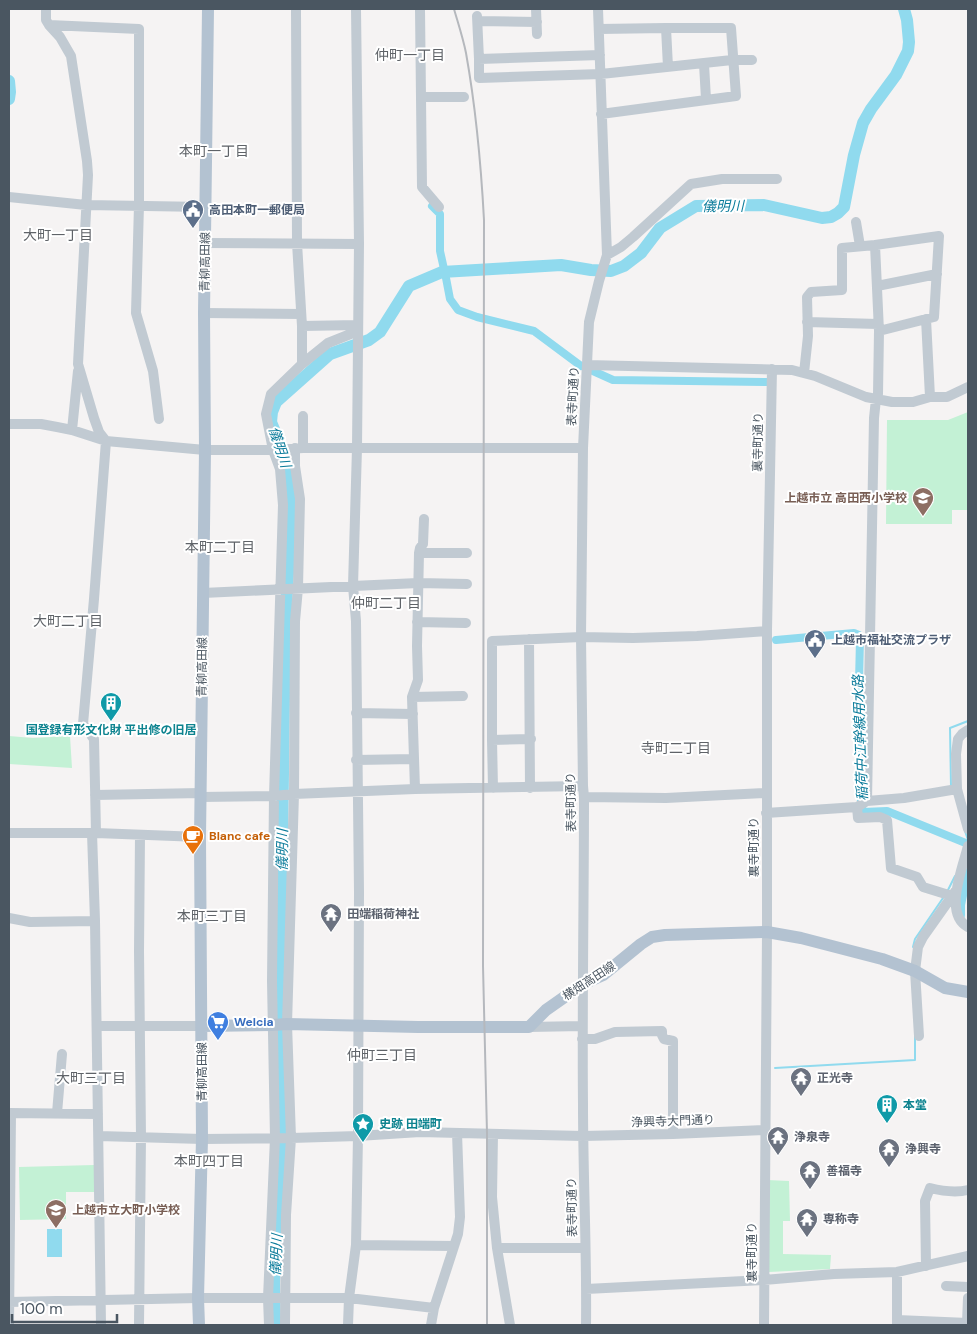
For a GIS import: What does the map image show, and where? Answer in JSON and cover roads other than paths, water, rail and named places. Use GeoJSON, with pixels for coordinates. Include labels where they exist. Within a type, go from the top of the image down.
{"type":"FeatureCollection","features":[{"type":"Feature","properties":{"kind":"main road","name":"青柳高田線"},"geometry":{"type":"LineString","coordinates":[[199,1325],[202,1139],[200,837],[208,9]]}},
{"type":"Feature","properties":{"kind":"main road","name":"横畑高田線"},"geometry":{"type":"LineString","coordinates":[[529,1027],[546,1010],[583,984],[603,975],[652,937],[767,932],[801,938],[882,959],[915,971],[944,988],[968,992]]}},
{"type":"Feature","properties":{"kind":"main road"},"geometry":{"type":"LineString","coordinates":[[202,1026],[529,1027]]}},
{"type":"Feature","properties":{"kind":"street"},"geometry":{"type":"LineString","coordinates":[[46,9],[46,20],[60,37],[72,61],[88,175],[78,364],[72,430]]}},
{"type":"Feature","properties":{"kind":"street"},"geometry":{"type":"LineString","coordinates":[[296,9],[297,243],[302,326],[302,364]]}},
{"type":"Feature","properties":{"kind":"street"},"geometry":{"type":"LineString","coordinates":[[348,1325],[348,1298],[356,1245],[358,1136],[358,792],[356,760],[356,621],[353,586],[357,448],[359,244],[356,9]]}},
{"type":"Feature","properties":{"kind":"street"},"geometry":{"type":"LineString","coordinates":[[420,9],[422,187],[439,207]]}},
{"type":"Feature","properties":{"kind":"street"},"geometry":{"type":"LineString","coordinates":[[536,9],[537,34]]}},
{"type":"Feature","properties":{"kind":"street"},"geometry":{"type":"LineString","coordinates":[[598,9],[605,259]]}},
{"type":"Feature","properties":{"kind":"street"},"geometry":{"type":"LineString","coordinates":[[537,22],[478,18],[479,78],[601,74],[732,60],[752,60]]}},
{"type":"Feature","properties":{"kind":"street"},"geometry":{"type":"LineString","coordinates":[[49,25],[139,29],[136,313],[154,371],[159,418]]}},
{"type":"Feature","properties":{"kind":"street"},"geometry":{"type":"LineString","coordinates":[[666,28],[668,67]]}},
{"type":"Feature","properties":{"kind":"street"},"geometry":{"type":"LineString","coordinates":[[599,29],[731,28],[736,96],[601,114]]}},
{"type":"Feature","properties":{"kind":"street"},"geometry":{"type":"LineString","coordinates":[[479,59],[600,55]]}},
{"type":"Feature","properties":{"kind":"street"},"geometry":{"type":"LineString","coordinates":[[704,64],[706,99]]}},
{"type":"Feature","properties":{"kind":"street"},"geometry":{"type":"LineString","coordinates":[[422,97],[464,97]]}},
{"type":"Feature","properties":{"kind":"street"},"geometry":{"type":"LineString","coordinates":[[605,259],[633,237],[691,184],[722,180],[777,179]]}},
{"type":"Feature","properties":{"kind":"street"},"geometry":{"type":"LineString","coordinates":[[9,197],[86,204],[206,207]]}},
{"type":"Feature","properties":{"kind":"street"},"geometry":{"type":"LineString","coordinates":[[856,222],[860,246]]}},
{"type":"Feature","properties":{"kind":"street"},"geometry":{"type":"LineString","coordinates":[[804,372],[808,336],[807,322],[807,297],[811,292],[842,290],[842,248],[944,236],[937,274],[934,317],[878,327],[807,322]]}},
{"type":"Feature","properties":{"kind":"street"},"geometry":{"type":"LineString","coordinates":[[206,243],[359,244]]}},
{"type":"Feature","properties":{"kind":"street"},"geometry":{"type":"LineString","coordinates":[[867,801],[874,428],[878,394],[875,245]]}},
{"type":"Feature","properties":{"kind":"street","name":"表寺町通り"},"geometry":{"type":"LineString","coordinates":[[586,1325],[582,1039],[584,792],[581,637],[583,448],[589,322],[605,259]]}},
{"type":"Feature","properties":{"kind":"street"},"geometry":{"type":"LineString","coordinates":[[877,286],[937,274]]}},
{"type":"Feature","properties":{"kind":"street"},"geometry":{"type":"LineString","coordinates":[[204,313],[301,314]]}},
{"type":"Feature","properties":{"kind":"street"},"geometry":{"type":"LineString","coordinates":[[926,319],[930,398]]}},
{"type":"Feature","properties":{"kind":"street"},"geometry":{"type":"LineString","coordinates":[[302,326],[358,328]]}},
{"type":"Feature","properties":{"kind":"street"},"geometry":{"type":"LineString","coordinates":[[285,1325],[283,1298],[290,1138],[281,1025],[272,981],[274,796],[282,505],[280,469],[266,414],[271,394],[302,364],[328,344],[358,328]]}},
{"type":"Feature","properties":{"kind":"street"},"geometry":{"type":"LineString","coordinates":[[78,364],[96,425],[106,441],[83,724],[94,740],[102,1325]]}},
{"type":"Feature","properties":{"kind":"street"},"geometry":{"type":"LineString","coordinates":[[587,366],[772,369],[804,372],[866,397],[892,402],[913,402],[947,396],[968,387]]}},
{"type":"Feature","properties":{"kind":"street","name":"裏寺町通り"},"geometry":{"type":"LineString","coordinates":[[764,1325],[767,631],[772,369]]}},
{"type":"Feature","properties":{"kind":"street"},"geometry":{"type":"LineString","coordinates":[[268,1325],[281,1025],[294,794],[295,621],[300,499],[295,466],[296,448],[303,416]]}},
{"type":"Feature","properties":{"kind":"street"},"geometry":{"type":"LineString","coordinates":[[9,424],[41,424],[72,430],[106,441],[205,450],[275,450],[296,448],[583,448]]}},
{"type":"Feature","properties":{"kind":"street"},"geometry":{"type":"LineString","coordinates":[[415,789],[412,697],[418,680],[416,646],[419,553],[423,544],[424,519]]}},
{"type":"Feature","properties":{"kind":"street"},"geometry":{"type":"LineString","coordinates":[[419,553],[467,553]]}},
{"type":"Feature","properties":{"kind":"street"},"geometry":{"type":"LineString","coordinates":[[203,592],[418,583],[467,584]]}},
{"type":"Feature","properties":{"kind":"street"},"geometry":{"type":"LineString","coordinates":[[418,622],[466,623]]}},
{"type":"Feature","properties":{"kind":"street"},"geometry":{"type":"LineString","coordinates":[[493,788],[492,641],[581,637],[696,636],[767,631]]}},
{"type":"Feature","properties":{"kind":"street"},"geometry":{"type":"LineString","coordinates":[[529,639],[530,788]]}},
{"type":"Feature","properties":{"kind":"street"},"geometry":{"type":"LineString","coordinates":[[412,697],[463,696]]}},
{"type":"Feature","properties":{"kind":"street"},"geometry":{"type":"LineString","coordinates":[[356,714],[413,714]]}},
{"type":"Feature","properties":{"kind":"street"},"geometry":{"type":"LineString","coordinates":[[968,730],[958,738],[956,744],[968,828]]}},
{"type":"Feature","properties":{"kind":"street"},"geometry":{"type":"LineString","coordinates":[[492,740],[531,740]]}},
{"type":"Feature","properties":{"kind":"street"},"geometry":{"type":"LineString","coordinates":[[356,760],[414,759]]}},
{"type":"Feature","properties":{"kind":"street"},"geometry":{"type":"LineString","coordinates":[[95,795],[274,796],[415,789],[493,788],[530,788],[666,798],[766,793]]}},
{"type":"Feature","properties":{"kind":"street"},"geometry":{"type":"LineString","coordinates":[[766,813],[857,807],[867,801],[962,794]]}},
{"type":"Feature","properties":{"kind":"street"},"geometry":{"type":"LineString","coordinates":[[857,807],[858,818],[880,816],[887,820],[891,868],[918,877],[923,886],[954,893]]}},
{"type":"Feature","properties":{"kind":"street"},"geometry":{"type":"LineString","coordinates":[[9,833],[94,833],[200,837]]}},
{"type":"Feature","properties":{"kind":"street"},"geometry":{"type":"LineString","coordinates":[[139,1325],[141,1137],[139,1026],[140,835]]}},
{"type":"Feature","properties":{"kind":"street"},"geometry":{"type":"LineString","coordinates":[[919,1036],[915,971],[918,947],[954,893],[968,851]]}},
{"type":"Feature","properties":{"kind":"street"},"geometry":{"type":"LineString","coordinates":[[954,893],[957,914],[960,920],[968,927]]}},
{"type":"Feature","properties":{"kind":"street"},"geometry":{"type":"LineString","coordinates":[[9,918],[30,922],[95,921]]}},
{"type":"Feature","properties":{"kind":"street"},"geometry":{"type":"LineString","coordinates":[[97,1026],[202,1026]]}},
{"type":"Feature","properties":{"kind":"street"},"geometry":{"type":"LineString","coordinates":[[529,1027],[582,1026]]}},
{"type":"Feature","properties":{"kind":"street"},"geometry":{"type":"LineString","coordinates":[[582,1039],[595,1039],[615,1032],[662,1032],[664,1039],[673,1041],[673,1134]]}},
{"type":"Feature","properties":{"kind":"street"},"geometry":{"type":"LineString","coordinates":[[57,1113],[62,1054]]}},
{"type":"Feature","properties":{"kind":"street"},"geometry":{"type":"LineString","coordinates":[[9,1325],[10,1113],[98,1114]]}},
{"type":"Feature","properties":{"kind":"street","name":"浄興寺大門通り"},"geometry":{"type":"LineString","coordinates":[[99,1136],[202,1139],[290,1138],[420,1132],[583,1136],[764,1130]]}},
{"type":"Feature","properties":{"kind":"street"},"geometry":{"type":"LineString","coordinates":[[431,1325],[434,1308],[458,1234],[460,1217],[457,1133]]}},
{"type":"Feature","properties":{"kind":"street"},"geometry":{"type":"LineString","coordinates":[[493,1134],[492,1197],[497,1248],[510,1325]]}},
{"type":"Feature","properties":{"kind":"street"},"geometry":{"type":"LineString","coordinates":[[926,1266],[925,1201],[930,1188],[942,1191],[968,1190]]}},
{"type":"Feature","properties":{"kind":"street"},"geometry":{"type":"LineString","coordinates":[[356,1245],[454,1246]]}},
{"type":"Feature","properties":{"kind":"street"},"geometry":{"type":"LineString","coordinates":[[497,1248],[585,1248]]}},
{"type":"Feature","properties":{"kind":"street"},"geometry":{"type":"LineString","coordinates":[[586,1289],[897,1272],[968,1256]]}},
{"type":"Feature","properties":{"kind":"street"},"geometry":{"type":"LineString","coordinates":[[897,1272],[897,1323],[968,1323],[968,1298]]}},
{"type":"Feature","properties":{"kind":"street"},"geometry":{"type":"LineString","coordinates":[[946,1286],[968,1287]]}},
{"type":"Feature","properties":{"kind":"street"},"geometry":{"type":"LineString","coordinates":[[9,1302],[198,1298],[348,1298],[434,1308]]}},
{"type":"Feature","properties":{"kind":"water"},"geometry":{"type":"Polygon","coordinates":[[[47,1229],[62,1229],[62,1257],[47,1257],[47,1229]]]}},
{"type":"Feature","properties":{"kind":"waterway","name":"儀明川"},"geometry":{"type":"LineString","coordinates":[[275,1325],[274,1282],[283,1142],[280,998],[285,624],[292,507],[288,464],[271,422],[276,402],[330,354],[369,340],[380,332],[409,286],[442,272],[561,265],[611,271],[624,266],[641,253],[660,228],[696,206],[764,205],[822,218],[831,217],[838,213],[844,207],[854,155],[863,123],[896,75],[908,51],[907,20],[904,9]]}},
{"type":"Feature","properties":{"kind":"waterway"},"geometry":{"type":"LineString","coordinates":[[9,81],[9,99]]}},
{"type":"Feature","properties":{"kind":"waterway","name":"稲荷中江幹線用水路"},"geometry":{"type":"LineString","coordinates":[[432,206],[440,214],[440,251],[450,299],[458,310],[477,317],[534,331],[581,366]]}},
{"type":"Feature","properties":{"kind":"waterway","name":"稲荷中江幹線用水路"},"geometry":{"type":"LineString","coordinates":[[593,371],[613,380],[769,382]]}},
{"type":"Feature","properties":{"kind":"waterway","name":"稲荷中江幹線用水路"},"geometry":{"type":"LineString","coordinates":[[776,640],[854,633],[859,635],[858,725],[863,812],[887,811],[968,844]]}},
{"type":"Feature","properties":{"kind":"waterway"},"geometry":{"type":"LineString","coordinates":[[951,786],[950,728],[968,721]]}},
{"type":"Feature","properties":{"kind":"waterway"},"geometry":{"type":"LineString","coordinates":[[965,831],[967,843]]}},
{"type":"Feature","properties":{"kind":"waterway"},"geometry":{"type":"LineString","coordinates":[[961,915],[961,905],[968,872]]}},
{"type":"Feature","properties":{"kind":"waterway"},"geometry":{"type":"LineString","coordinates":[[947,892],[955,876]]}},
{"type":"Feature","properties":{"kind":"waterway"},"geometry":{"type":"LineString","coordinates":[[913,947],[915,939],[943,898]]}},
{"type":"Feature","properties":{"kind":"waterway"},"geometry":{"type":"LineString","coordinates":[[775,1068],[915,1060],[915,1036]]}},
{"type":"Feature","properties":{"kind":"railway"},"geometry":{"type":"LineString","coordinates":[[454,9],[465,47],[473,95],[480,157],[484,220],[483,966],[487,1133],[487,1325]]}},
{"type":"Feature","properties":{"kind":"place","name":"高田本町一郵便局"},"geometry":{"type":"Point","coordinates":[193,229]}},
{"type":"Feature","properties":{"kind":"place","name":"上越市立 高田西小学校"},"geometry":{"type":"Point","coordinates":[923,517]}},
{"type":"Feature","properties":{"kind":"place","name":"上越市福祉交流プラザ"},"geometry":{"type":"Point","coordinates":[815,659]}},
{"type":"Feature","properties":{"kind":"place","name":"国登録有形文化財 平出修の旧居"},"geometry":{"type":"Point","coordinates":[111,722]}},
{"type":"Feature","properties":{"kind":"place","name":"Blanc cafe"},"geometry":{"type":"Point","coordinates":[193,855]}},
{"type":"Feature","properties":{"kind":"place","name":"田端稲荷神社"},"geometry":{"type":"Point","coordinates":[331,933]}},
{"type":"Feature","properties":{"kind":"place","name":"Welcia"},"geometry":{"type":"Point","coordinates":[218,1041]}},
{"type":"Feature","properties":{"kind":"place","name":"正光寺"},"geometry":{"type":"Point","coordinates":[801,1097]}},
{"type":"Feature","properties":{"kind":"place","name":"本堂"},"geometry":{"type":"Point","coordinates":[887,1124]}},
{"type":"Feature","properties":{"kind":"place","name":"史跡 田端町"},"geometry":{"type":"Point","coordinates":[363,1143]}},
{"type":"Feature","properties":{"kind":"place","name":"浄泉寺"},"geometry":{"type":"Point","coordinates":[778,1156]}},
{"type":"Feature","properties":{"kind":"place","name":"浄興寺"},"geometry":{"type":"Point","coordinates":[889,1168]}},
{"type":"Feature","properties":{"kind":"place","name":"善福寺"},"geometry":{"type":"Point","coordinates":[810,1190]}},
{"type":"Feature","properties":{"kind":"place","name":"上越市立大町小学校"},"geometry":{"type":"Point","coordinates":[56,1229]}},
{"type":"Feature","properties":{"kind":"place","name":"専称寺"},"geometry":{"type":"Point","coordinates":[807,1238]}},
{"type":"Feature","properties":{"kind":"district","name":"仲町一丁目"},"geometry":{"type":"Point","coordinates":[410,55]}},
{"type":"Feature","properties":{"kind":"district","name":"本町一丁目"},"geometry":{"type":"Point","coordinates":[214,151]}},
{"type":"Feature","properties":{"kind":"district","name":"大町一丁目"},"geometry":{"type":"Point","coordinates":[58,235]}},
{"type":"Feature","properties":{"kind":"district","name":"本町二丁目"},"geometry":{"type":"Point","coordinates":[220,547]}},
{"type":"Feature","properties":{"kind":"district","name":"仲町二丁目"},"geometry":{"type":"Point","coordinates":[386,603]}},
{"type":"Feature","properties":{"kind":"district","name":"大町二丁目"},"geometry":{"type":"Point","coordinates":[68,621]}},
{"type":"Feature","properties":{"kind":"district","name":"寺町二丁目"},"geometry":{"type":"Point","coordinates":[676,748]}},
{"type":"Feature","properties":{"kind":"district","name":"本町三丁目"},"geometry":{"type":"Point","coordinates":[212,916]}},
{"type":"Feature","properties":{"kind":"district","name":"仲町三丁目"},"geometry":{"type":"Point","coordinates":[382,1055]}},
{"type":"Feature","properties":{"kind":"district","name":"大町三丁目"},"geometry":{"type":"Point","coordinates":[91,1078]}},
{"type":"Feature","properties":{"kind":"district","name":"本町四丁目"},"geometry":{"type":"Point","coordinates":[209,1161]}}]}
